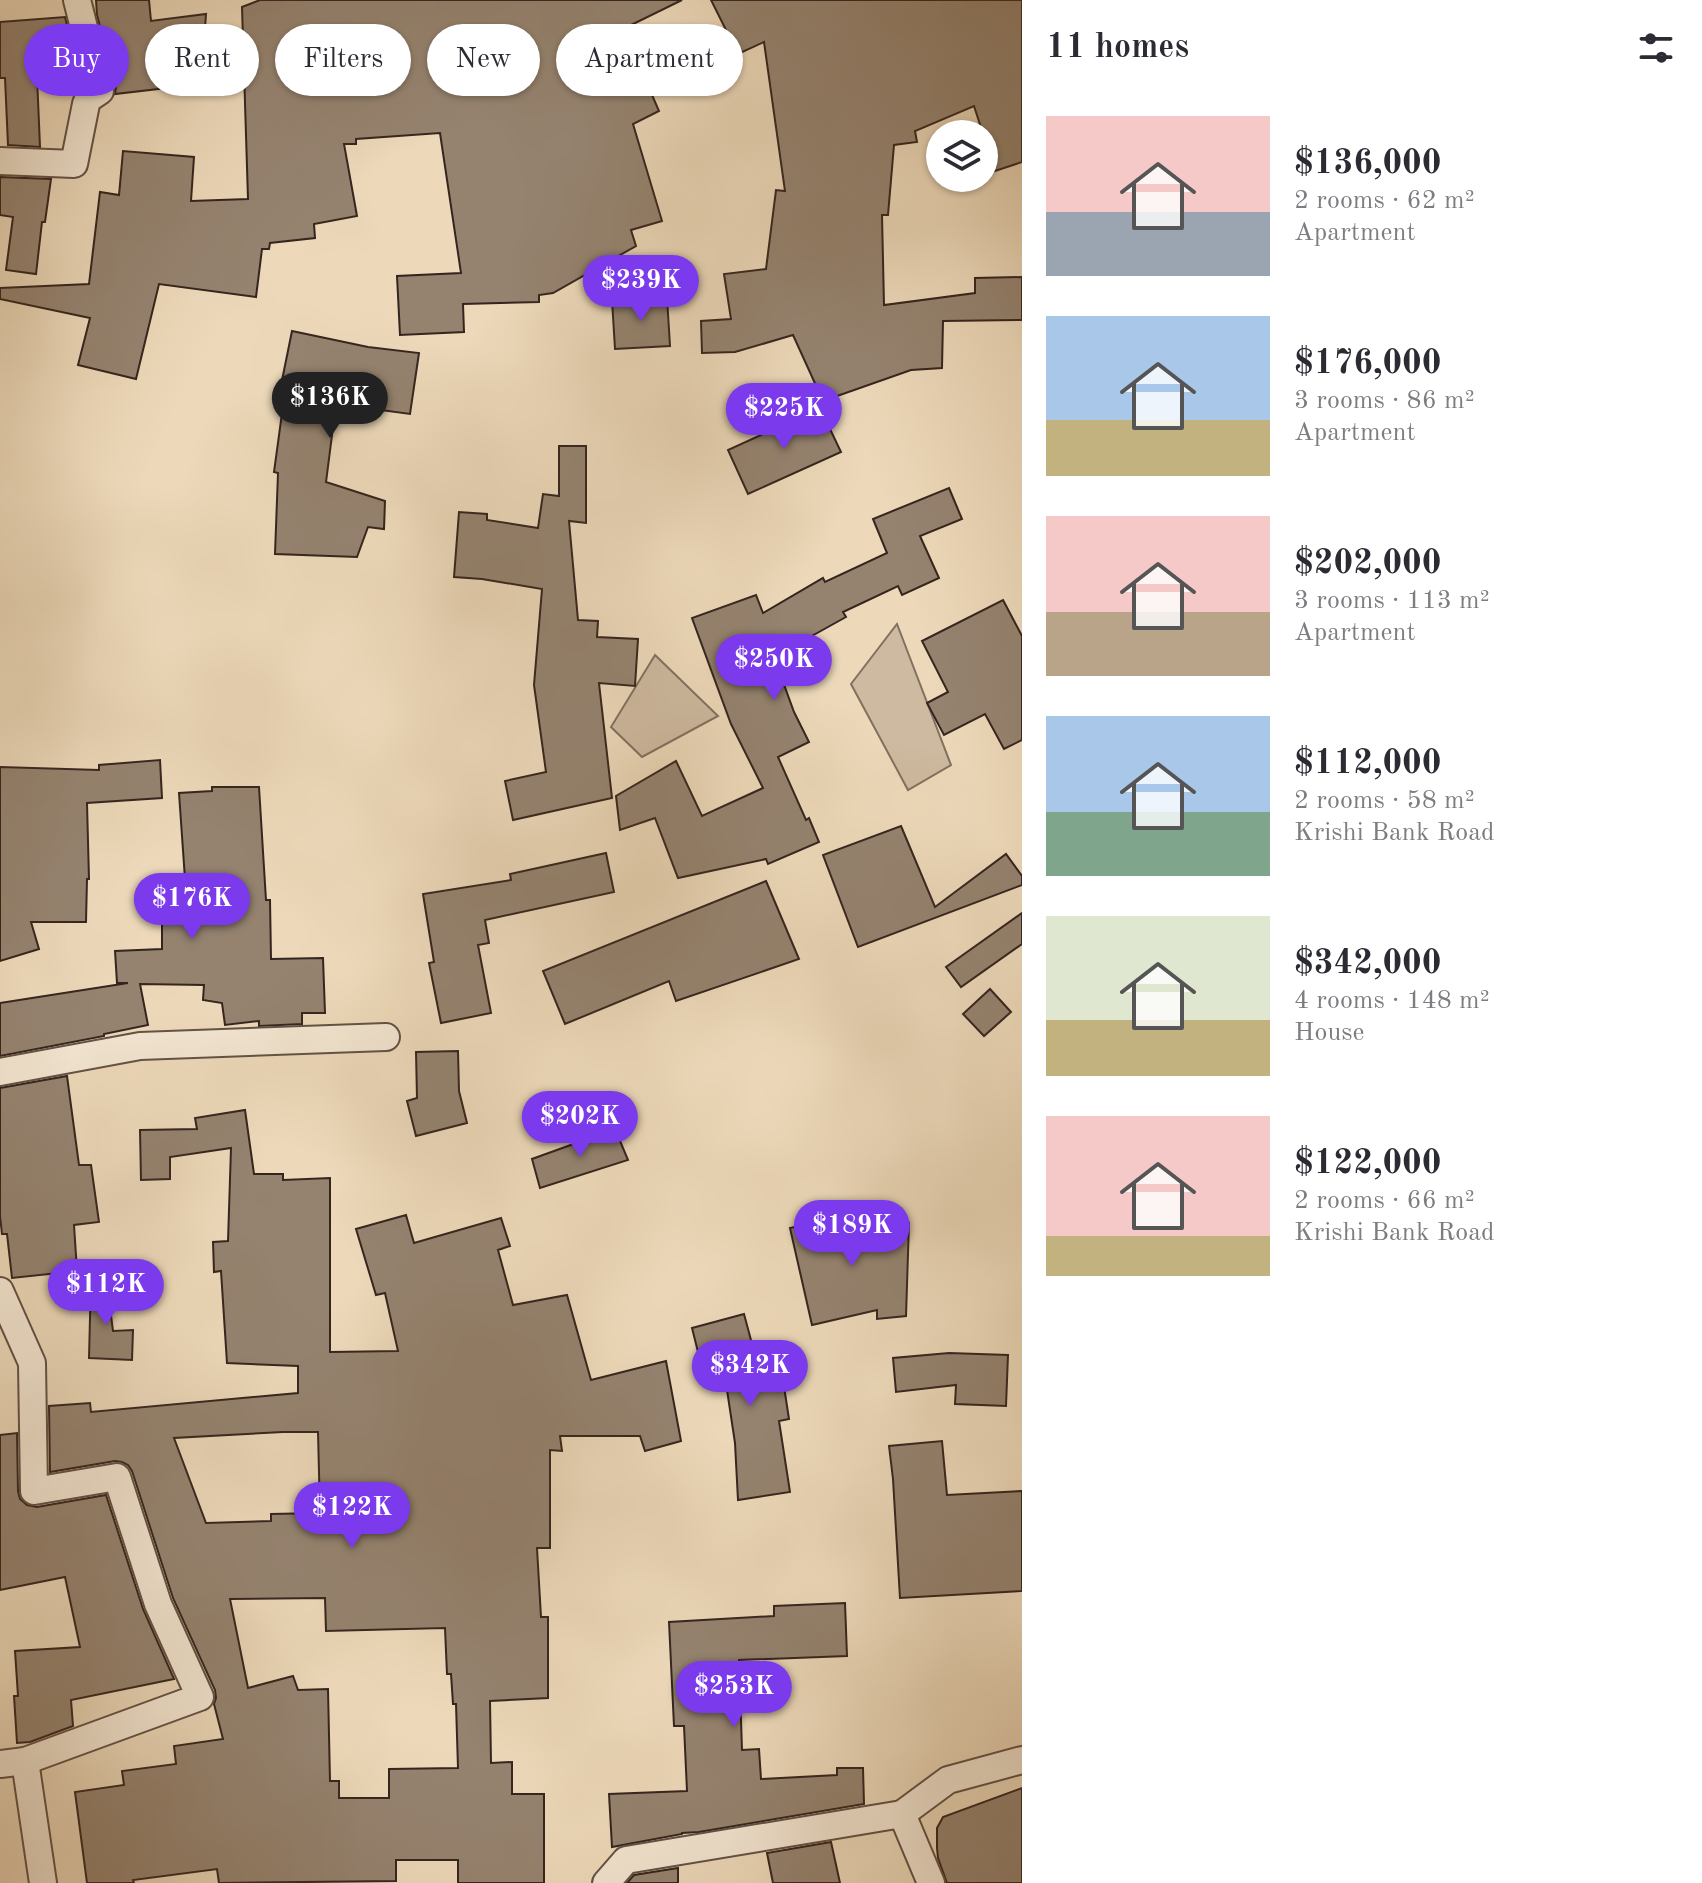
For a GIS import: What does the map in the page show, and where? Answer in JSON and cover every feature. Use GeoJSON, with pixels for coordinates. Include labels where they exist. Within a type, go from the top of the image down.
{"type":"FeatureCollection","features":[{"type":"Feature","properties":{"kind":"street"},"geometry":{"type":"LineString","coordinates":[[0,161],[74,164],[86,104],[100,91],[77,0]]}},
{"type":"Feature","properties":{"kind":"street"},"geometry":{"type":"LineString","coordinates":[[0,1072],[140,1046],[386,1037]]}},
{"type":"Feature","properties":{"kind":"street"},"geometry":{"type":"LineString","coordinates":[[0,1291],[32,1363],[34,1491],[117,1477],[158,1604],[200,1697],[12,1763],[43,1883]]}},
{"type":"Feature","properties":{"kind":"street"},"geometry":{"type":"LineString","coordinates":[[606,1883],[626,1860],[902,1814],[948,1780],[1022,1760]]}},
{"type":"Feature","properties":{"kind":"street"},"geometry":{"type":"LineString","coordinates":[[902,1814],[931,1883]]}},
{"type":"Feature","properties":{"kind":"shaded area"},"geometry":{"type":"Polygon","coordinates":[[[897,624],[951,765],[908,790],[851,684],[897,624]]]}},
{"type":"Feature","properties":{"kind":"shaded area"},"geometry":{"type":"Polygon","coordinates":[[[655,655],[718,716],[642,757],[611,727],[655,655]]]}},
{"type":"Feature","properties":{"kind":"building"},"geometry":{"type":"Polygon","coordinates":[[[96,0],[149,0],[151,21],[206,14],[205,24],[145,24],[145,91],[129,92],[129,24],[99,24],[96,0]]]}},
{"type":"Feature","properties":{"kind":"building"},"geometry":{"type":"Polygon","coordinates":[[[260,0],[682,0],[633,24],[556,24],[556,96],[652,96],[659,111],[633,124],[662,221],[631,230],[636,246],[553,293],[539,295],[539,302],[463,304],[464,332],[400,335],[397,276],[461,273],[440,133],[356,139],[356,144],[344,144],[357,216],[314,224],[315,238],[270,243],[269,249],[262,249],[256,297],[159,284],[136,379],[78,365],[90,318],[0,299],[0,288],[89,284],[100,192],[119,195],[123,151],[194,157],[191,201],[248,199],[245,96],[259,96],[259,24],[243,24],[242,7],[260,0]]]}},
{"type":"Feature","properties":{"kind":"building"},"geometry":{"type":"Polygon","coordinates":[[[711,0],[1022,0],[1022,162],[998,170],[998,120],[979,120],[974,106],[941,120],[926,120],[926,126],[915,131],[917,142],[894,145],[888,215],[882,215],[884,305],[975,293],[975,278],[1022,277],[1022,320],[943,321],[942,368],[911,370],[823,401],[793,335],[735,352],[702,353],[701,321],[731,319],[724,274],[766,269],[776,190],[785,191],[764,42],[743,52],[743,24],[723,24],[711,0]]]}},
{"type":"Feature","properties":{"kind":"building"},"geometry":{"type":"Polygon","coordinates":[[[65,17],[67,24],[24,24],[24,96],[38,96],[40,147],[8,145],[5,78],[0,78],[0,22],[65,17]]]}},
{"type":"Feature","properties":{"kind":"building"},"geometry":{"type":"Polygon","coordinates":[[[0,177],[51,179],[36,274],[6,270],[13,217],[0,215],[0,177]]]}},
{"type":"Feature","properties":{"kind":"building"},"geometry":{"type":"Polygon","coordinates":[[[667,297],[670,346],[615,349],[612,300],[667,297]]]}},
{"type":"Feature","properties":{"kind":"building"},"geometry":{"type":"Polygon","coordinates":[[[292,331],[368,347],[419,353],[410,414],[336,404],[326,482],[385,501],[384,529],[368,527],[357,557],[275,554],[278,473],[274,472],[283,406],[277,405],[292,331]]]}},
{"type":"Feature","properties":{"kind":"building"},"geometry":{"type":"Polygon","coordinates":[[[820,408],[841,452],[748,494],[728,450],[820,408]]]}},
{"type":"Feature","properties":{"kind":"building"},"geometry":{"type":"Polygon","coordinates":[[[559,446],[586,446],[586,523],[569,521],[578,620],[598,621],[597,637],[638,639],[635,686],[599,683],[612,798],[513,820],[505,781],[546,772],[534,685],[542,589],[454,577],[459,512],[487,514],[487,520],[538,528],[543,494],[559,496],[559,446]]]}},
{"type":"Feature","properties":{"kind":"building"},"geometry":{"type":"Polygon","coordinates":[[[949,488],[962,519],[920,536],[939,578],[902,595],[898,586],[843,612],[846,617],[774,657],[794,712],[809,742],[778,757],[819,842],[768,864],[766,859],[678,878],[655,818],[620,830],[616,796],[676,761],[702,816],[763,788],[731,724],[692,618],[756,595],[763,613],[823,578],[825,582],[887,553],[873,519],[949,488]]]}},
{"type":"Feature","properties":{"kind":"building"},"geometry":{"type":"Polygon","coordinates":[[[1003,600],[1022,636],[1022,740],[1004,749],[985,714],[944,735],[927,703],[948,692],[922,641],[1003,600]]]}},
{"type":"Feature","properties":{"kind":"building"},"geometry":{"type":"Polygon","coordinates":[[[160,760],[162,798],[87,803],[89,879],[86,922],[31,922],[39,949],[0,961],[0,767],[99,770],[99,765],[160,760]]]}},
{"type":"Feature","properties":{"kind":"building"},"geometry":{"type":"Polygon","coordinates":[[[212,787],[259,787],[266,900],[270,900],[271,959],[323,958],[325,1013],[302,1013],[302,1024],[259,1026],[259,1021],[225,1025],[222,1003],[203,1000],[204,985],[140,984],[148,1025],[0,1056],[0,1003],[128,983],[117,983],[115,951],[162,949],[162,879],[185,879],[179,793],[212,791],[212,787]]]}},
{"type":"Feature","properties":{"kind":"building"},"geometry":{"type":"Polygon","coordinates":[[[901,826],[935,907],[1006,854],[1022,876],[1022,885],[858,947],[823,855],[901,826]]]}},
{"type":"Feature","properties":{"kind":"building"},"geometry":{"type":"Polygon","coordinates":[[[606,853],[614,892],[485,920],[489,943],[478,945],[491,1013],[441,1023],[429,963],[434,962],[423,894],[511,880],[510,874],[606,853]]]}},
{"type":"Feature","properties":{"kind":"building"},"geometry":{"type":"Polygon","coordinates":[[[766,881],[799,959],[676,1001],[669,981],[565,1024],[543,971],[766,881]]]}},
{"type":"Feature","properties":{"kind":"building"},"geometry":{"type":"Polygon","coordinates":[[[1022,913],[1022,944],[961,987],[946,967],[1022,913]]]}},
{"type":"Feature","properties":{"kind":"building"},"geometry":{"type":"Polygon","coordinates":[[[990,989],[1011,1012],[984,1036],[963,1014],[990,989]]]}},
{"type":"Feature","properties":{"kind":"building"},"geometry":{"type":"Polygon","coordinates":[[[458,1051],[459,1091],[467,1123],[416,1136],[407,1101],[417,1098],[416,1052],[458,1051]]]}},
{"type":"Feature","properties":{"kind":"building"},"geometry":{"type":"Polygon","coordinates":[[[67,1076],[79,1165],[91,1165],[99,1222],[74,1225],[77,1271],[12,1278],[7,1234],[2,1234],[0,1216],[0,1088],[67,1076]]]}},
{"type":"Feature","properties":{"kind":"building"},"geometry":{"type":"Polygon","coordinates":[[[245,1110],[254,1174],[283,1174],[283,1180],[330,1178],[330,1352],[398,1351],[385,1293],[376,1295],[356,1229],[406,1215],[414,1243],[501,1218],[510,1246],[498,1250],[513,1305],[567,1295],[591,1380],[666,1361],[681,1441],[645,1451],[640,1436],[560,1436],[562,1451],[550,1450],[550,1548],[537,1548],[541,1617],[548,1617],[548,1698],[490,1701],[491,1763],[512,1762],[512,1794],[544,1794],[544,1883],[458,1883],[458,1860],[396,1860],[396,1881],[219,1883],[217,1869],[133,1880],[134,1883],[87,1883],[75,1792],[124,1785],[122,1771],[176,1764],[174,1746],[223,1739],[214,1704],[215,1690],[173,1598],[132,1471],[128,1465],[115,1461],[50,1472],[49,1406],[90,1403],[91,1412],[298,1393],[298,1366],[227,1363],[221,1271],[214,1272],[213,1242],[228,1241],[231,1148],[170,1157],[170,1179],[141,1180],[140,1130],[197,1129],[195,1118],[245,1110]],[[318,1432],[174,1438],[206,1523],[271,1521],[271,1514],[320,1513],[318,1432]],[[325,1598],[230,1599],[248,1688],[293,1676],[298,1690],[328,1689],[330,1781],[339,1781],[339,1798],[389,1798],[389,1769],[458,1768],[456,1704],[453,1704],[451,1674],[447,1674],[445,1628],[326,1631],[325,1598]]]}},
{"type":"Feature","properties":{"kind":"building"},"geometry":{"type":"Polygon","coordinates":[[[615,1129],[628,1160],[540,1188],[532,1159],[615,1129]]]}},
{"type":"Feature","properties":{"kind":"building"},"geometry":{"type":"Polygon","coordinates":[[[867,1211],[871,1232],[909,1223],[906,1316],[877,1319],[877,1310],[812,1325],[790,1228],[867,1211]]]}},
{"type":"Feature","properties":{"kind":"building"},"geometry":{"type":"Polygon","coordinates":[[[106,1277],[113,1331],[133,1330],[132,1360],[89,1358],[91,1278],[106,1277]]]}},
{"type":"Feature","properties":{"kind":"building"},"geometry":{"type":"Polygon","coordinates":[[[744,1314],[759,1370],[781,1367],[789,1419],[779,1421],[790,1492],[738,1500],[735,1443],[721,1350],[699,1356],[692,1328],[744,1314]]]}},
{"type":"Feature","properties":{"kind":"building"},"geometry":{"type":"Polygon","coordinates":[[[949,1353],[1008,1355],[1006,1406],[955,1404],[956,1385],[896,1392],[893,1358],[949,1353]]]}},
{"type":"Feature","properties":{"kind":"building"},"geometry":{"type":"Polygon","coordinates":[[[17,1433],[18,1491],[20,1499],[27,1505],[37,1507],[106,1495],[143,1609],[174,1679],[71,1700],[73,1726],[30,1742],[17,1743],[15,1651],[80,1647],[65,1577],[0,1590],[0,1435],[17,1433]]]}},
{"type":"Feature","properties":{"kind":"building"},"geometry":{"type":"Polygon","coordinates":[[[942,1441],[947,1495],[1022,1491],[1022,1591],[900,1598],[889,1446],[942,1441]]]}},
{"type":"Feature","properties":{"kind":"building"},"geometry":{"type":"Polygon","coordinates":[[[845,1603],[847,1656],[739,1660],[742,1750],[759,1749],[761,1779],[837,1775],[837,1768],[863,1768],[864,1804],[612,1847],[609,1794],[687,1791],[684,1726],[674,1726],[669,1622],[774,1616],[774,1606],[845,1603]]]}},
{"type":"Feature","properties":{"kind":"building"},"geometry":{"type":"Polygon","coordinates":[[[1022,1788],[1022,1883],[947,1883],[937,1848],[937,1828],[943,1817],[1022,1788]]]}},
{"type":"Feature","properties":{"kind":"building"},"geometry":{"type":"Polygon","coordinates":[[[831,1842],[840,1883],[773,1883],[767,1853],[831,1842]]]}},
{"type":"Feature","properties":{"kind":"building"},"geometry":{"type":"Polygon","coordinates":[[[678,1868],[678,1883],[627,1883],[634,1875],[678,1868]]]}}]}
